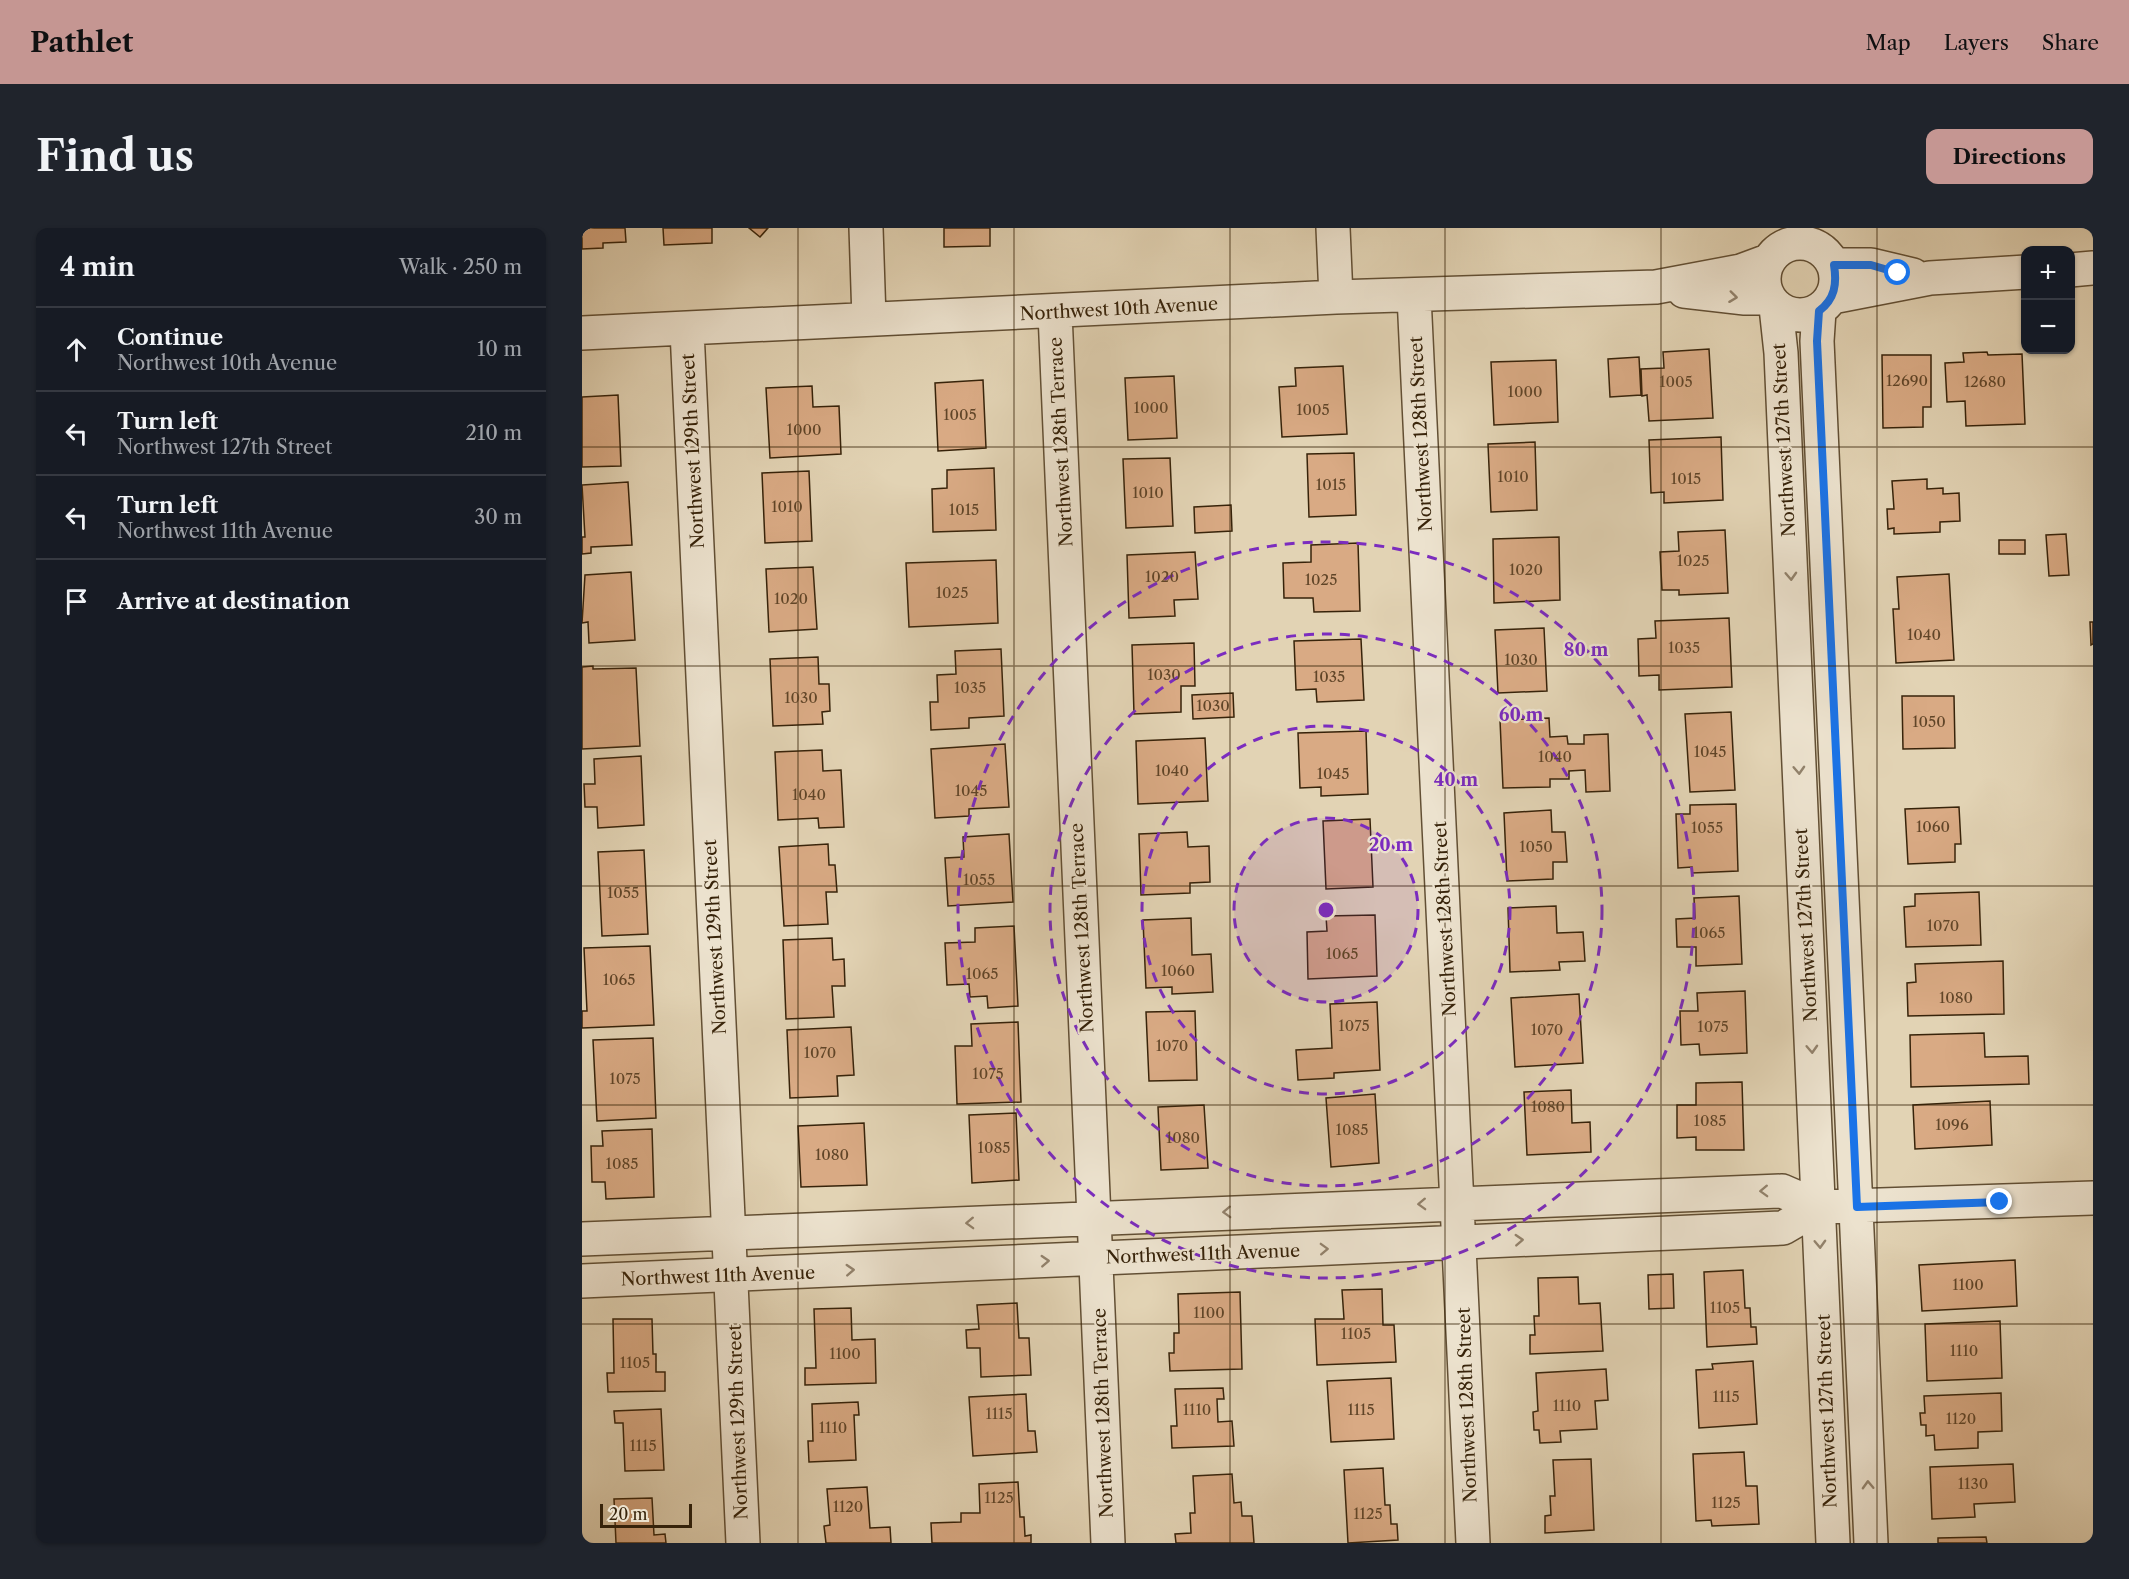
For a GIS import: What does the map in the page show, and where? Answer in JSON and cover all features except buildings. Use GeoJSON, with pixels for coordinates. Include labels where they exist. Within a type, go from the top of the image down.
{"type":"FeatureCollection","features":[{"type":"Feature","properties":{"kind":"street"},"geometry":{"type":"LineString","coordinates":[[866,228],[869,319]]}},
{"type":"Feature","properties":{"kind":"street"},"geometry":{"type":"LineString","coordinates":[[1333,228],[1336,297]]}},
{"type":"Feature","properties":{"kind":"street"},"geometry":{"type":"LineString","coordinates":[[1773,247],[1800,243],[1820,246],[1871,265],[1930,278]]}},
{"type":"Feature","properties":{"kind":"street","name":"Northwest 127th Street"},"geometry":{"type":"LineString","coordinates":[[1820,246],[1837,281],[1826,304],[1817,341],[1871,1543]]}},
{"type":"Feature","properties":{"kind":"street","name":"Northwest 10th Avenue"},"geometry":{"type":"LineString","coordinates":[[582,333],[687,330],[869,319],[1055,313],[1336,297],[1656,287],[1741,271],[1773,247]]}},
{"type":"Feature","properties":{"kind":"street","name":"Northwest 127th Street"},"geometry":{"type":"LineString","coordinates":[[1773,247],[1764,273],[1763,285],[1772,303],[1781,365],[1833,1543]]}},
{"type":"Feature","properties":{"kind":"street"},"geometry":{"type":"LineString","coordinates":[[2075,270],[2093,268]]}},
{"type":"Feature","properties":{"kind":"street"},"geometry":{"type":"LineString","coordinates":[[1772,303],[1797,316],[1826,304],[1930,278],[2021,272]]}},
{"type":"Feature","properties":{"kind":"street","name":"Northwest 10th Avenue"},"geometry":{"type":"LineString","coordinates":[[1656,287],[1772,303]]}},
{"type":"Feature","properties":{"kind":"street","name":"Northwest 128th Street"},"geometry":{"type":"LineString","coordinates":[[1414,296],[1461,1243],[1473,1543]]}},
{"type":"Feature","properties":{"kind":"street","name":"Northwest 128th Terrace"},"geometry":{"type":"LineString","coordinates":[[1055,313],[1108,1543]]}},
{"type":"Feature","properties":{"kind":"street","name":"Northwest 129th Street"},"geometry":{"type":"LineString","coordinates":[[687,330],[743,1543]]}},
{"type":"Feature","properties":{"kind":"street"},"geometry":{"type":"LineString","coordinates":[[582,1239],[1782,1191],[1819,1207],[2093,1198]]}},
{"type":"Feature","properties":{"kind":"street","name":"Northwest 11th Avenue"},"geometry":{"type":"LineString","coordinates":[[582,1281],[1783,1228],[1819,1207]]}},
{"type":"Feature","properties":{"kind":"route"},"geometry":{"type":"LineString","coordinates":[[1898,273],[1871,265],[1834,265],[1837,281],[1832,297],[1819,311],[1817,341],[1857,1207],[2000,1202]]}}]}
